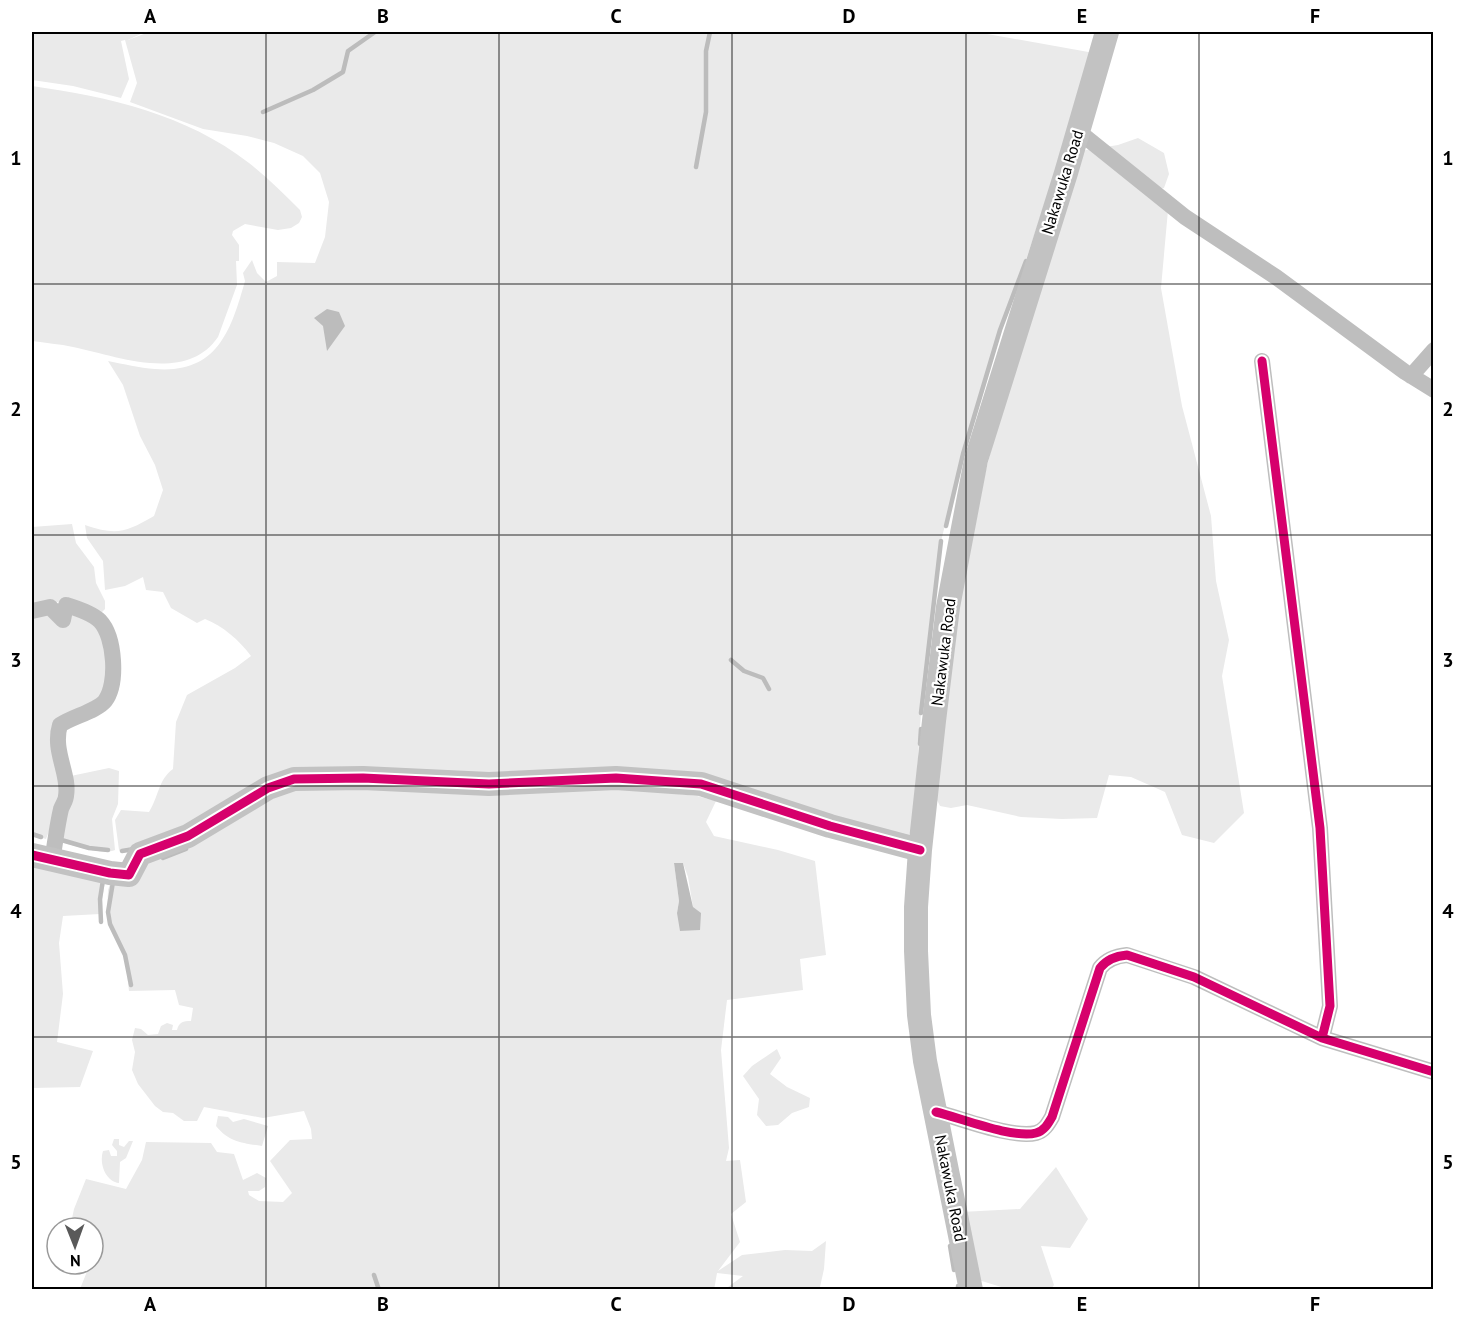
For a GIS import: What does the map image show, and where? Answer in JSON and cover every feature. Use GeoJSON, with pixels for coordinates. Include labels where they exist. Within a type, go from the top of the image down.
{"type":"FeatureCollection","features":[{"type":"Feature","properties":{"kind":"main road","name":"Nakawuka Road"},"geometry":{"type":"LineString","coordinates":[[971,1290],[926,1061],[920,1015],[916,951],[920,850],[948,607],[976,460],[1107,32]]}},
{"type":"Feature","properties":{"kind":"main road"},"geometry":{"type":"LineString","coordinates":[[42,858],[129,875],[140,854],[188,836],[268,788],[286,780],[305,778],[363,778],[489,784],[616,778],[684,782],[701,784],[830,826],[920,850]]}},
{"type":"Feature","properties":{"kind":"street"},"geometry":{"type":"LineString","coordinates":[[1078,131],[1185,217],[1276,277],[1411,376],[1434,390]]}},
{"type":"Feature","properties":{"kind":"street"},"geometry":{"type":"LineString","coordinates":[[1411,376],[1434,350]]}},
{"type":"Feature","properties":{"kind":"street"},"geometry":{"type":"LineString","coordinates":[[1263,361],[1320,828],[1330,1006],[1322,1038]]}},
{"type":"Feature","properties":{"kind":"street"},"geometry":{"type":"LineString","coordinates":[[32,611],[50,607],[63,620],[66,605],[99,620],[108,634],[114,657],[108,696],[103,703],[60,725],[57,734],[66,796],[42,858]]}},
{"type":"Feature","properties":{"kind":"street"},"geometry":{"type":"LineString","coordinates":[[936,1112],[1006,1131],[1030,1134],[1042,1130],[1052,1117],[1100,968],[1107,961],[1127,955],[1194,977],[1322,1038],[1434,1072]]}},
{"type":"Feature","properties":{"kind":"shaded area"},"geometry":{"type":"Polygon","coordinates":[[[32,32],[145,32],[128,40],[149,32],[976,32],[1094,53],[1025,263],[1000,330],[963,454],[941,541],[921,713],[915,804],[912,829],[908,837],[893,836],[724,781],[320,770],[153,847],[122,853],[119,850],[115,820],[121,810],[149,812],[161,783],[173,769],[176,722],[187,695],[235,668],[251,656],[236,639],[218,625],[205,619],[197,623],[171,608],[163,592],[146,590],[143,577],[125,586],[105,590],[103,561],[87,538],[85,525],[114,531],[136,526],[154,516],[163,490],[155,465],[140,436],[123,385],[108,361],[137,367],[176,369],[207,357],[218,346],[234,317],[245,281],[243,273],[252,260],[257,273],[266,282],[277,276],[277,262],[315,263],[325,237],[329,202],[320,173],[303,156],[274,143],[203,129],[130,102],[137,83],[125,40],[121,41],[129,79],[121,98],[73,86],[32,80],[32,32]]]}},
{"type":"Feature","properties":{"kind":"shaded area"},"geometry":{"type":"Polygon","coordinates":[[[32,86],[118,102],[173,120],[199,132],[225,146],[249,163],[300,210],[302,217],[299,223],[291,228],[278,230],[245,224],[233,231],[232,235],[239,245],[239,261],[236,261],[237,285],[218,337],[204,351],[188,360],[150,363],[32,341],[32,86]]]}},
{"type":"Feature","properties":{"kind":"shaded area"},"geometry":{"type":"Polygon","coordinates":[[[1138,138],[1164,153],[1169,174],[1164,188],[1147,192],[1168,210],[1161,288],[1182,406],[1211,516],[1216,581],[1229,640],[1222,676],[1244,813],[1214,843],[1182,835],[1165,792],[1131,777],[1109,775],[1097,818],[1021,817],[967,805],[951,808],[940,806],[936,798],[941,709],[976,509],[994,439],[1080,151],[1118,145],[1138,138]]]}},
{"type":"Feature","properties":{"kind":"shaded area"},"geometry":{"type":"Polygon","coordinates":[[[327,309],[339,312],[345,326],[327,351],[323,326],[314,318],[327,309]]]}},
{"type":"Feature","properties":{"kind":"shaded area"},"geometry":{"type":"Polygon","coordinates":[[[72,524],[76,543],[94,567],[96,583],[105,601],[105,609],[101,613],[59,602],[32,607],[32,527],[72,524]]]}},
{"type":"Feature","properties":{"kind":"shaded area"},"geometry":{"type":"Polygon","coordinates":[[[55,609],[95,623],[109,653],[103,698],[58,723],[64,793],[46,839],[32,835],[32,614],[55,609]]]}},
{"type":"Feature","properties":{"kind":"shaded area"},"geometry":{"type":"Polygon","coordinates":[[[109,768],[119,771],[118,804],[112,819],[115,850],[94,851],[54,840],[66,777],[109,768]]]}},
{"type":"Feature","properties":{"kind":"shaded area"},"geometry":{"type":"Polygon","coordinates":[[[299,786],[610,787],[697,796],[716,801],[706,822],[714,836],[815,861],[826,955],[800,959],[803,990],[727,1000],[721,1050],[729,1148],[726,1161],[740,1160],[746,1202],[731,1214],[740,1242],[718,1271],[742,1255],[785,1250],[812,1251],[826,1241],[820,1287],[806,1290],[735,1289],[728,1287],[743,1276],[717,1273],[714,1290],[80,1289],[85,1276],[105,1276],[105,1216],[73,1216],[86,1179],[126,1189],[142,1160],[146,1142],[211,1143],[217,1152],[234,1154],[243,1180],[257,1173],[266,1178],[265,1187],[259,1191],[248,1191],[249,1195],[259,1201],[283,1202],[292,1193],[270,1161],[290,1140],[312,1139],[304,1111],[263,1118],[204,1107],[197,1121],[184,1121],[173,1113],[163,1112],[155,1106],[138,1084],[132,1070],[135,1052],[132,1040],[135,1028],[141,1029],[148,1035],[158,1034],[161,1026],[167,1023],[173,1025],[172,1030],[177,1030],[182,1022],[191,1021],[193,1008],[179,1005],[175,990],[129,991],[125,958],[109,925],[107,914],[108,890],[114,872],[256,804],[299,786]],[[674,863],[679,901],[677,913],[693,907],[683,863],[674,863]]]}},
{"type":"Feature","properties":{"kind":"shaded area"},"geometry":{"type":"Polygon","coordinates":[[[32,847],[106,874],[100,914],[63,916],[59,943],[63,994],[57,1042],[93,1051],[80,1087],[32,1088],[32,847]]]}},
{"type":"Feature","properties":{"kind":"shaded area"},"geometry":{"type":"Polygon","coordinates":[[[674,863],[683,863],[693,907],[701,913],[700,930],[680,931],[674,863]]]}},
{"type":"Feature","properties":{"kind":"shaded area"},"geometry":{"type":"Polygon","coordinates":[[[777,1049],[781,1058],[770,1074],[787,1087],[810,1098],[809,1107],[792,1113],[778,1125],[766,1126],[757,1115],[759,1099],[743,1076],[752,1066],[777,1049]]]}},
{"type":"Feature","properties":{"kind":"shaded area"},"geometry":{"type":"Polygon","coordinates":[[[218,1116],[228,1117],[233,1122],[244,1119],[268,1126],[262,1146],[231,1139],[216,1126],[218,1116]]]}},
{"type":"Feature","properties":{"kind":"shaded area"},"geometry":{"type":"Polygon","coordinates":[[[114,1139],[119,1139],[119,1145],[124,1147],[129,1141],[133,1141],[126,1158],[120,1162],[119,1183],[110,1179],[104,1171],[102,1161],[103,1151],[109,1150],[111,1156],[117,1156],[117,1151],[112,1145],[114,1139]]]}},
{"type":"Feature","properties":{"kind":"shaded area"},"geometry":{"type":"Polygon","coordinates":[[[1056,1167],[1088,1219],[1070,1248],[1041,1246],[1054,1285],[1051,1289],[1011,1290],[972,1278],[961,1212],[1020,1209],[1056,1167]]]}},
{"type":"Feature","properties":{"kind":"waterway"},"geometry":{"type":"LineString","coordinates":[[263,112],[313,90],[343,72],[348,51],[375,32]]}},
{"type":"Feature","properties":{"kind":"waterway"},"geometry":{"type":"LineString","coordinates":[[696,167],[706,112],[706,51],[710,32]]}},
{"type":"Feature","properties":{"kind":"waterway"},"geometry":{"type":"LineString","coordinates":[[946,526],[963,454],[1000,330],[1026,261]]}},
{"type":"Feature","properties":{"kind":"waterway"},"geometry":{"type":"LineString","coordinates":[[921,713],[941,541]]}},
{"type":"Feature","properties":{"kind":"waterway"},"geometry":{"type":"LineString","coordinates":[[731,660],[744,671],[763,678],[769,689]]}},
{"type":"Feature","properties":{"kind":"waterway"},"geometry":{"type":"LineString","coordinates":[[920,744],[921,729]]}},
{"type":"Feature","properties":{"kind":"waterway"},"geometry":{"type":"LineString","coordinates":[[32,834],[41,837]]}},
{"type":"Feature","properties":{"kind":"waterway"},"geometry":{"type":"LineString","coordinates":[[58,839],[89,848],[108,850]]}},
{"type":"Feature","properties":{"kind":"waterway"},"geometry":{"type":"LineString","coordinates":[[122,851],[134,849]]}},
{"type":"Feature","properties":{"kind":"waterway"},"geometry":{"type":"LineString","coordinates":[[163,858],[186,849]]}},
{"type":"Feature","properties":{"kind":"waterway"},"geometry":{"type":"LineString","coordinates":[[101,922],[100,899],[103,880]]}},
{"type":"Feature","properties":{"kind":"waterway"},"geometry":{"type":"LineString","coordinates":[[113,882],[108,912],[110,924],[125,955],[131,985]]}},
{"type":"Feature","properties":{"kind":"waterway"},"geometry":{"type":"LineString","coordinates":[[950,1246],[954,1270]]}},
{"type":"Feature","properties":{"kind":"waterway"},"geometry":{"type":"LineString","coordinates":[[374,1275],[379,1290]]}},
{"type":"Feature","properties":{"kind":"cycle path"},"geometry":{"type":"LineString","coordinates":[[1262,361],[1320,828],[1330,1006],[1322,1038]]}},
{"type":"Feature","properties":{"kind":"cycle path"},"geometry":{"type":"LineString","coordinates":[[32,855],[110,873],[129,875],[140,854],[188,836],[268,788],[294,779],[363,778],[489,784],[616,778],[701,784],[830,826],[920,850]]}},
{"type":"Feature","properties":{"kind":"cycle path"},"geometry":{"type":"LineString","coordinates":[[936,1112],[1014,1133],[1036,1133],[1044,1129],[1052,1117],[1100,968],[1112,959],[1127,955],[1194,977],[1322,1038],[1434,1072]]}}]}
